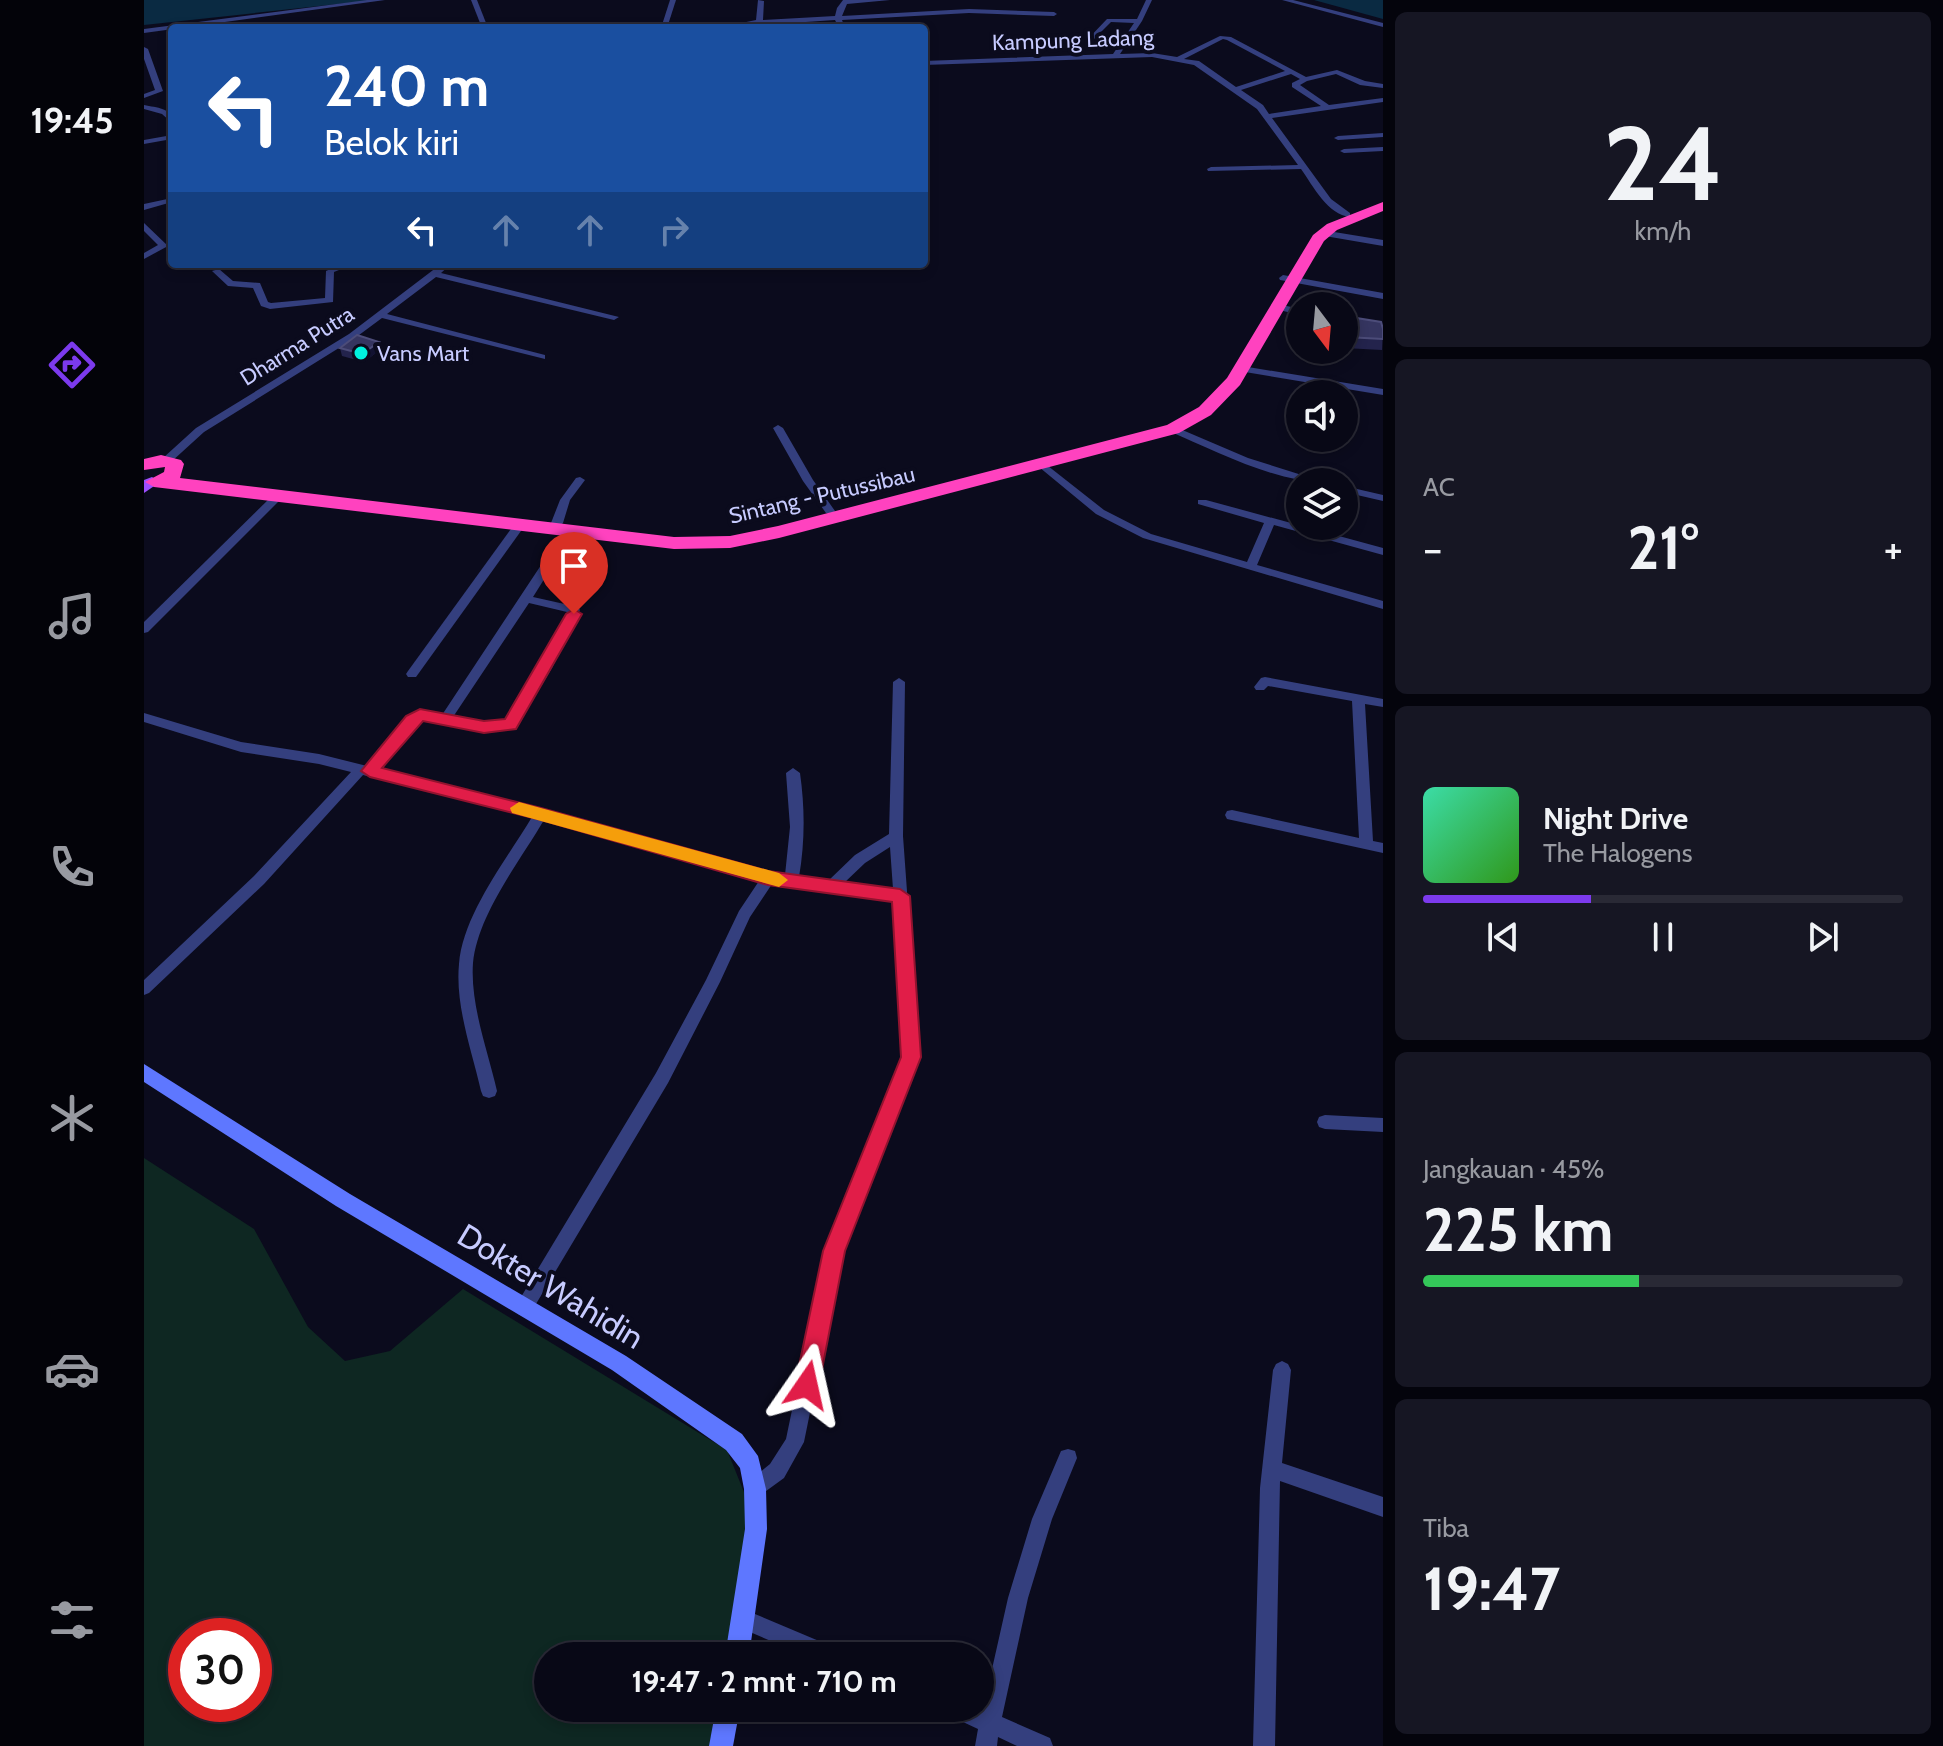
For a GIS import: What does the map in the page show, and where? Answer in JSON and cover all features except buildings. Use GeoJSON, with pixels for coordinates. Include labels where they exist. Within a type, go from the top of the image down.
{"type":"FeatureCollection","features":[{"type":"Feature","properties":{"kind":"highway","name":"Sintang - Putussibau"},"geometry":{"type":"LineString","coordinates":[[152,475],[278,496],[659,542],[730,542],[1154,430],[1188,414],[1208,399],[1227,377],[1288,279],[1312,233],[1347,215],[1381,208]]}},
{"type":"Feature","properties":{"kind":"highway","name":"Sintang - Putussibau"},"geometry":{"type":"LineString","coordinates":[[152,475],[701,537],[750,532],[830,511],[1043,465],[1173,429],[1216,401],[1242,369],[1278,307],[1288,279],[1322,233],[1381,208]]}},
{"type":"Feature","properties":{"kind":"street"},"geometry":{"type":"LineString","coordinates":[[198,24],[382,0]]}},
{"type":"Feature","properties":{"kind":"street"},"geometry":{"type":"LineString","coordinates":[[474,0],[483,24]]}},
{"type":"Feature","properties":{"kind":"street"},"geometry":{"type":"LineString","coordinates":[[665,24],[673,0]]}},
{"type":"Feature","properties":{"kind":"street"},"geometry":{"type":"LineString","coordinates":[[840,24],[840,8],[847,1],[887,0]]}},
{"type":"Feature","properties":{"kind":"street"},"geometry":{"type":"LineString","coordinates":[[1115,56],[1149,0]]}},
{"type":"Feature","properties":{"kind":"street"},"geometry":{"type":"LineString","coordinates":[[1285,0],[1383,25]]}},
{"type":"Feature","properties":{"kind":"street"},"geometry":{"type":"LineString","coordinates":[[759,22],[761,1]]}},
{"type":"Feature","properties":{"kind":"street"},"geometry":{"type":"LineString","coordinates":[[746,24],[795,24],[838,18],[969,11],[1054,14]]}},
{"type":"Feature","properties":{"kind":"street"},"geometry":{"type":"LineString","coordinates":[[284,13],[287,24]]}},
{"type":"Feature","properties":{"kind":"street"},"geometry":{"type":"LineString","coordinates":[[1089,41],[1107,21],[1139,21]]}},
{"type":"Feature","properties":{"kind":"street"},"geometry":{"type":"LineString","coordinates":[[144,31],[168,28]]}},
{"type":"Feature","properties":{"kind":"street"},"geometry":{"type":"LineString","coordinates":[[1180,58],[1224,37],[1305,79]]}},
{"type":"Feature","properties":{"kind":"street"},"geometry":{"type":"LineString","coordinates":[[144,49],[158,92],[144,96]]}},
{"type":"Feature","properties":{"kind":"street","name":"Kampung Ladang"},"geometry":{"type":"LineString","coordinates":[[928,63],[1160,55],[1201,65],[1260,107],[1328,201],[1347,215]]}},
{"type":"Feature","properties":{"kind":"street"},"geometry":{"type":"LineString","coordinates":[[1237,89],[1290,72]]}},
{"type":"Feature","properties":{"kind":"street"},"geometry":{"type":"LineString","coordinates":[[1330,109],[1295,85],[1305,79],[1337,72],[1363,83],[1383,86]]}},
{"type":"Feature","properties":{"kind":"street"},"geometry":{"type":"LineString","coordinates":[[144,84],[156,82]]}},
{"type":"Feature","properties":{"kind":"street"},"geometry":{"type":"LineString","coordinates":[[1267,116],[1383,100]]}},
{"type":"Feature","properties":{"kind":"street"},"geometry":{"type":"LineString","coordinates":[[144,107],[165,112],[168,116]]}},
{"type":"Feature","properties":{"kind":"street"},"geometry":{"type":"LineString","coordinates":[[1338,138],[1383,135]]}},
{"type":"Feature","properties":{"kind":"street"},"geometry":{"type":"LineString","coordinates":[[144,142],[168,138]]}},
{"type":"Feature","properties":{"kind":"street"},"geometry":{"type":"LineString","coordinates":[[1344,151],[1383,149]]}},
{"type":"Feature","properties":{"kind":"street"},"geometry":{"type":"LineString","coordinates":[[1211,169],[1302,167]]}},
{"type":"Feature","properties":{"kind":"street"},"geometry":{"type":"LineString","coordinates":[[144,207],[168,201]]}},
{"type":"Feature","properties":{"kind":"street"},"geometry":{"type":"LineString","coordinates":[[144,226],[164,246],[144,256]]}},
{"type":"Feature","properties":{"kind":"street"},"geometry":{"type":"LineString","coordinates":[[1322,233],[1383,243]]}},
{"type":"Feature","properties":{"kind":"street"},"geometry":{"type":"LineString","coordinates":[[216,271],[231,284],[257,285],[264,304],[270,306],[330,300],[330,271],[339,268]]}},
{"type":"Feature","properties":{"kind":"street","name":"Dharma Putra"},"geometry":{"type":"LineString","coordinates":[[152,475],[200,430],[382,315],[443,268]]}},
{"type":"Feature","properties":{"kind":"street"},"geometry":{"type":"LineString","coordinates":[[436,274],[614,317]]}},
{"type":"Feature","properties":{"kind":"street"},"geometry":{"type":"LineString","coordinates":[[1288,279],[1383,296]]}},
{"type":"Feature","properties":{"kind":"street"},"geometry":{"type":"LineString","coordinates":[[1278,307],[1286,309]]}},
{"type":"Feature","properties":{"kind":"street"},"geometry":{"type":"LineString","coordinates":[[382,315],[542,357]]}},
{"type":"Feature","properties":{"kind":"street"},"geometry":{"type":"LineString","coordinates":[[1242,369],[1383,392]]}},
{"type":"Feature","properties":{"kind":"street"},"geometry":{"type":"LineString","coordinates":[[778,428],[808,481],[830,511]]}},
{"type":"Feature","properties":{"kind":"street"},"geometry":{"type":"LineString","coordinates":[[1173,429],[1244,460],[1286,472]]}},
{"type":"Feature","properties":{"kind":"street"},"geometry":{"type":"LineString","coordinates":[[1043,465],[1083,500],[1147,536],[1383,605]]}},
{"type":"Feature","properties":{"kind":"street"},"geometry":{"type":"LineString","coordinates":[[557,523],[565,500],[580,480]]}},
{"type":"Feature","properties":{"kind":"street"},"geometry":{"type":"LineString","coordinates":[[1358,492],[1383,498]]}},
{"type":"Feature","properties":{"kind":"street"},"geometry":{"type":"LineString","coordinates":[[144,629],[278,496]]}},
{"type":"Feature","properties":{"kind":"street"},"geometry":{"type":"LineString","coordinates":[[1202,502],[1269,523],[1383,552]]}},
{"type":"Feature","properties":{"kind":"street"},"geometry":{"type":"LineString","coordinates":[[1251,566],[1269,523]]}},
{"type":"Feature","properties":{"kind":"street"},"geometry":{"type":"LineString","coordinates":[[412,674],[520,524]]}},
{"type":"Feature","properties":{"kind":"street"},"geometry":{"type":"LineString","coordinates":[[445,720],[557,549]]}},
{"type":"Feature","properties":{"kind":"street"},"geometry":{"type":"LineString","coordinates":[[144,989],[259,880],[417,716],[502,727],[511,725],[574,614],[574,610],[566,607],[526,599]]}},
{"type":"Feature","properties":{"kind":"street"},"geometry":{"type":"LineString","coordinates":[[1260,687],[1265,681],[1383,703]]}},
{"type":"Feature","properties":{"kind":"street"},"geometry":{"type":"LineString","coordinates":[[755,1489],[777,1471],[795,1442],[834,1251],[911,1057],[896,836],[899,682]]}},
{"type":"Feature","properties":{"kind":"street"},"geometry":{"type":"LineString","coordinates":[[1358,699],[1366,845]]}},
{"type":"Feature","properties":{"kind":"street"},"geometry":{"type":"LineString","coordinates":[[144,717],[241,747],[365,770],[541,814],[768,878],[900,896]]}},
{"type":"Feature","properties":{"kind":"street"},"geometry":{"type":"LineString","coordinates":[[791,881],[799,847],[798,804],[793,773]]}},
{"type":"Feature","properties":{"kind":"street"},"geometry":{"type":"LineString","coordinates":[[489,1091],[466,979],[469,947],[487,906],[541,814]]}},
{"type":"Feature","properties":{"kind":"street"},"geometry":{"type":"LineString","coordinates":[[1232,815],[1383,848]]}},
{"type":"Feature","properties":{"kind":"street"},"geometry":{"type":"LineString","coordinates":[[830,887],[860,859],[896,836]]}},
{"type":"Feature","properties":{"kind":"street"},"geometry":{"type":"LineString","coordinates":[[524,1308],[662,1078],[713,982],[744,915],[768,878]]}},
{"type":"Feature","properties":{"kind":"street","name":"Dokter Wahidin"},"geometry":{"type":"LineString","coordinates":[[144,1072],[343,1200],[619,1363],[734,1442],[750,1464],[755,1489],[756,1529],[739,1642]]}},
{"type":"Feature","properties":{"kind":"street"},"geometry":{"type":"LineString","coordinates":[[1325,1122],[1383,1125]]}},
{"type":"Feature","properties":{"kind":"street"},"geometry":{"type":"LineString","coordinates":[[1264,1746],[1273,1469],[1282,1370]]}},
{"type":"Feature","properties":{"kind":"street"},"geometry":{"type":"LineString","coordinates":[[986,1746],[1018,1598],[1042,1519],[1068,1458]]}},
{"type":"Feature","properties":{"kind":"street"},"geometry":{"type":"LineString","coordinates":[[1273,1469],[1383,1507]]}},
{"type":"Feature","properties":{"kind":"street"},"geometry":{"type":"LineString","coordinates":[[743,1619],[798,1642]]}},
{"type":"Feature","properties":{"kind":"street"},"geometry":{"type":"LineString","coordinates":[[721,1746],[725,1722]]}},
{"type":"Feature","properties":{"kind":"street"},"geometry":{"type":"LineString","coordinates":[[990,1723],[1042,1746]]}},
{"type":"Feature","properties":{"kind":"green space"},"geometry":{"type":"Polygon","coordinates":[[[144,1158],[254,1229],[308,1327],[345,1361],[390,1351],[463,1289],[727,1450],[752,1512],[729,1642],[534,1642],[534,1722],[714,1722],[710,1746],[144,1746],[144,1158]]]}},
{"type":"Feature","properties":{"kind":"water"},"geometry":{"type":"Polygon","coordinates":[[[144,0],[375,0],[144,25],[144,0]]]}},
{"type":"Feature","properties":{"kind":"water"},"geometry":{"type":"Polygon","coordinates":[[[1314,0],[1383,0],[1383,19],[1314,0]]]}},
{"type":"Feature","properties":{"kind":"slow traffic"},"geometry":{"type":"LineString","coordinates":[[519,808],[779,880]]}},
{"type":"Feature","properties":{"kind":"place","name":"Vans Mart"},"geometry":{"type":"Point","coordinates":[361,353]}},
{"type":"Feature","properties":{"kind":"route"},"geometry":{"type":"LineString","coordinates":[[574,614],[511,725],[484,727],[420,714],[411,720],[370,771],[541,814],[768,878],[900,896],[911,1057],[834,1251],[807,1385]]}}]}
